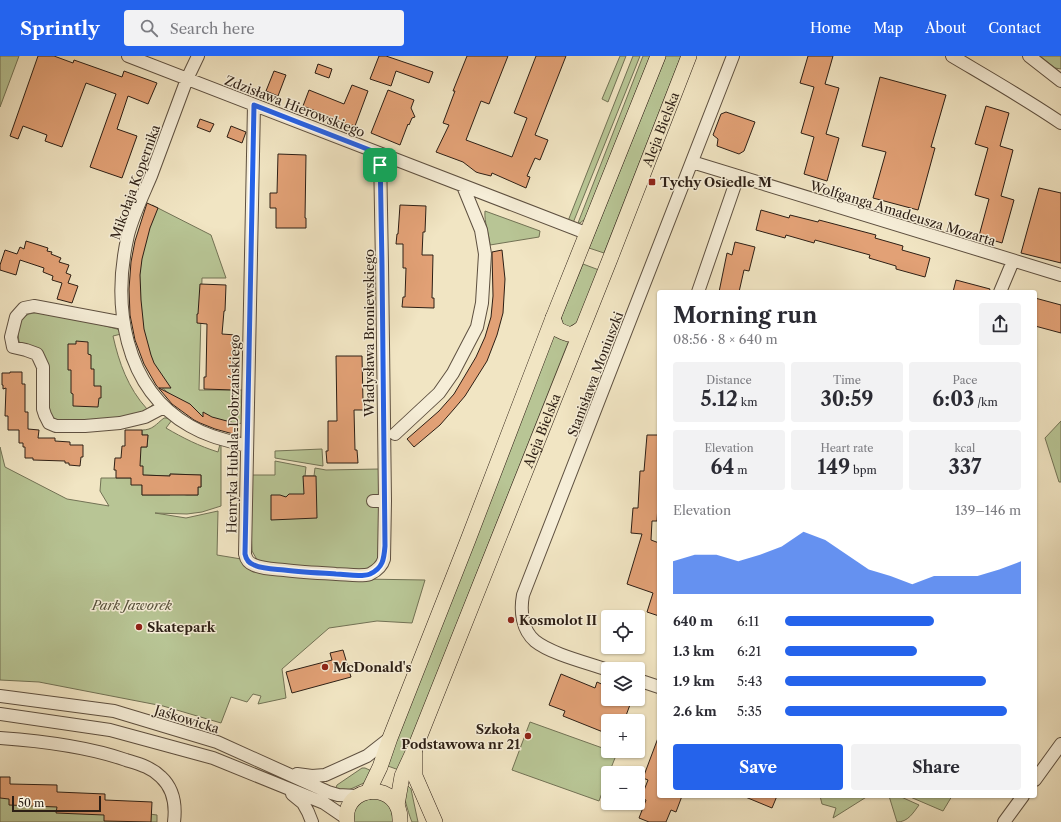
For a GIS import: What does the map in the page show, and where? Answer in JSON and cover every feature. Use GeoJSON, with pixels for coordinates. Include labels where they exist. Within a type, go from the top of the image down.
{"type":"FeatureCollection","features":[{"type":"Feature","properties":{"kind":"main road"},"geometry":{"type":"LineString","coordinates":[[363,794],[380,767],[586,233],[658,56]]}},
{"type":"Feature","properties":{"kind":"main road","name":"Aleja Bielska"},"geometry":{"type":"LineString","coordinates":[[401,816],[402,776],[415,748],[689,56]]}},
{"type":"Feature","properties":{"kind":"main road"},"geometry":{"type":"LineString","coordinates":[[553,318],[557,329],[567,334],[574,334],[582,328]]}},
{"type":"Feature","properties":{"kind":"main road"},"geometry":{"type":"LineString","coordinates":[[415,748],[415,776],[435,822]]}},
{"type":"Feature","properties":{"kind":"main road"},"geometry":{"type":"LineString","coordinates":[[346,820],[351,802],[363,794],[376,791],[392,798],[401,816]]}},
{"type":"Feature","properties":{"kind":"street","name":"Zdzisława Hierowskiego"},"geometry":{"type":"LineString","coordinates":[[128,56],[586,233]]}},
{"type":"Feature","properties":{"kind":"street","name":"Mikołaja Kopernika"},"geometry":{"type":"LineString","coordinates":[[198,56],[187,79],[129,233],[122,265],[124,324],[136,368],[142,380],[164,407],[190,426],[205,434],[217,439],[247,446]]}},
{"type":"Feature","properties":{"kind":"street","name":"Stanisława Moniuszki"},"geometry":{"type":"LineString","coordinates":[[601,668],[563,655],[546,648],[536,641],[528,632],[522,614],[521,605],[523,595],[733,56]]}},
{"type":"Feature","properties":{"kind":"street"},"geometry":{"type":"LineString","coordinates":[[1029,56],[1056,75],[1061,81]]}},
{"type":"Feature","properties":{"kind":"street"},"geometry":{"type":"LineString","coordinates":[[955,57],[1061,123]]}},
{"type":"Feature","properties":{"kind":"street","name":"Henryka Hubala-Dobrzańskiego"},"geometry":{"type":"LineString","coordinates":[[254,105],[246,558],[248,562],[253,565],[266,568],[338,574],[369,574],[379,568],[384,559],[385,546],[379,501]]}},
{"type":"Feature","properties":{"kind":"street","name":"Władysława Broniewskiego"},"geometry":{"type":"LineString","coordinates":[[379,501],[382,265],[380,154]]}},
{"type":"Feature","properties":{"kind":"street"},"geometry":{"type":"LineString","coordinates":[[692,162],[738,176],[699,290]]}},
{"type":"Feature","properties":{"kind":"street","name":"Wolfganga Amadeusza Mozarta"},"geometry":{"type":"LineString","coordinates":[[738,176],[1061,275]]}},
{"type":"Feature","properties":{"kind":"street"},"geometry":{"type":"LineString","coordinates":[[395,434],[439,393],[453,373],[477,327],[482,303],[484,254],[481,230],[463,186]]}},
{"type":"Feature","properties":{"kind":"street"},"geometry":{"type":"LineString","coordinates":[[1001,290],[1013,261]]}},
{"type":"Feature","properties":{"kind":"street"},"geometry":{"type":"LineString","coordinates":[[124,324],[34,306],[24,308],[16,317],[11,337],[13,347],[36,354],[43,367],[43,409],[49,423],[56,426],[85,426],[120,423],[145,417],[164,407]]}},
{"type":"Feature","properties":{"kind":"street"},"geometry":{"type":"LineString","coordinates":[[645,682],[657,686]]}},
{"type":"Feature","properties":{"kind":"street","name":"Jaśkowicka"},"geometry":{"type":"LineString","coordinates":[[0,696],[114,711],[217,742],[328,792],[338,795],[363,794]]}},
{"type":"Feature","properties":{"kind":"street"},"geometry":{"type":"LineString","coordinates":[[0,714],[110,730],[213,758],[324,803],[346,820]]}},
{"type":"Feature","properties":{"kind":"street"},"geometry":{"type":"LineString","coordinates":[[0,738],[30,740],[77,747],[111,755],[146,766],[161,776],[174,797],[174,822]]}},
{"type":"Feature","properties":{"kind":"street"},"geometry":{"type":"LineString","coordinates":[[286,773],[312,776],[325,774],[367,756],[390,738]]}},
{"type":"Feature","properties":{"kind":"street"},"geometry":{"type":"LineString","coordinates":[[1037,775],[1061,744]]}},
{"type":"Feature","properties":{"kind":"street"},"geometry":{"type":"LineString","coordinates":[[283,787],[303,803],[312,822]]}},
{"type":"Feature","properties":{"kind":"street"},"geometry":{"type":"LineString","coordinates":[[1004,822],[1022,798]]}},
{"type":"Feature","properties":{"kind":"green space"},"geometry":{"type":"Polygon","coordinates":[[[0,56],[19,56],[0,107],[0,56]]]}},
{"type":"Feature","properties":{"kind":"green space"},"geometry":{"type":"Polygon","coordinates":[[[620,56],[626,56],[608,102],[602,99],[620,56]]]}},
{"type":"Feature","properties":{"kind":"green space"},"geometry":{"type":"Polygon","coordinates":[[[633,56],[640,56],[573,223],[568,221],[633,56]]]}},
{"type":"Feature","properties":{"kind":"green space"},"geometry":{"type":"Polygon","coordinates":[[[643,56],[650,56],[585,219],[578,223],[643,56]]]}},
{"type":"Feature","properties":{"kind":"green space"},"geometry":{"type":"Polygon","coordinates":[[[666,56],[681,56],[604,253],[589,248],[666,56]]]}},
{"type":"Feature","properties":{"kind":"green space"},"geometry":{"type":"Polygon","coordinates":[[[1040,56],[1061,56],[1061,69],[1055,68],[1040,56]]]}},
{"type":"Feature","properties":{"kind":"green space"},"geometry":{"type":"Polygon","coordinates":[[[152,205],[211,235],[226,278],[202,278],[199,390],[242,390],[242,423],[238,424],[237,431],[224,427],[190,411],[160,386],[145,359],[134,281],[152,205]]]}},
{"type":"Feature","properties":{"kind":"green space"},"geometry":{"type":"Polygon","coordinates":[[[485,211],[540,231],[539,237],[490,245],[485,211]]]}},
{"type":"Feature","properties":{"kind":"green space"},"geometry":{"type":"Polygon","coordinates":[[[583,264],[599,270],[578,323],[572,326],[567,326],[563,324],[561,318],[583,264]]]}},
{"type":"Feature","properties":{"kind":"green space"},"geometry":{"type":"Polygon","coordinates":[[[39,312],[94,323],[117,329],[121,332],[121,334],[113,336],[118,356],[129,384],[147,409],[154,404],[157,408],[142,415],[58,424],[50,414],[48,367],[45,357],[37,349],[19,342],[18,334],[21,318],[29,314],[39,312]]]}},
{"type":"Feature","properties":{"kind":"green space"},"geometry":{"type":"Polygon","coordinates":[[[554,335],[569,340],[399,770],[385,765],[554,335]]]}},
{"type":"Feature","properties":{"kind":"green space","name":"Park Jaworek"},"geometry":{"type":"Polygon","coordinates":[[[164,418],[169,418],[172,420],[166,428],[191,442],[218,452],[221,444],[221,506],[202,512],[187,514],[155,513],[186,518],[218,511],[217,555],[362,579],[425,580],[412,623],[377,621],[329,628],[282,669],[286,698],[258,704],[261,696],[253,694],[247,702],[231,697],[221,723],[163,706],[39,682],[0,680],[0,447],[5,467],[67,499],[109,506],[100,491],[101,478],[131,478],[142,485],[142,495],[170,495],[170,492],[198,495],[198,487],[201,487],[201,475],[143,475],[132,466],[141,447],[147,447],[148,435],[142,435],[142,430],[152,428],[164,418]]]}},
{"type":"Feature","properties":{"kind":"green space"},"geometry":{"type":"Polygon","coordinates":[[[1061,421],[1061,482],[1059,482],[1045,438],[1061,421]]]}},
{"type":"Feature","properties":{"kind":"green space"},"geometry":{"type":"Polygon","coordinates":[[[322,449],[323,466],[275,458],[275,451],[322,449]]]}},
{"type":"Feature","properties":{"kind":"green space"},"geometry":{"type":"Polygon","coordinates":[[[275,461],[306,467],[305,476],[314,476],[315,468],[326,470],[379,469],[381,552],[376,565],[363,571],[261,563],[256,558],[252,551],[252,475],[275,475],[275,461]]]}},
{"type":"Feature","properties":{"kind":"green space"},"geometry":{"type":"Polygon","coordinates":[[[530,722],[601,747],[601,758],[615,758],[612,766],[601,766],[601,796],[599,801],[512,770],[530,722]]]}},
{"type":"Feature","properties":{"kind":"green space"},"geometry":{"type":"Polygon","coordinates":[[[362,768],[374,772],[366,782],[348,790],[335,790],[337,785],[362,768]]]}},
{"type":"Feature","properties":{"kind":"green space"},"geometry":{"type":"Polygon","coordinates":[[[407,785],[411,789],[418,822],[412,822],[407,808],[404,794],[407,785]]]}},
{"type":"Feature","properties":{"kind":"green space"},"geometry":{"type":"Polygon","coordinates":[[[0,795],[157,815],[157,822],[0,822],[0,795]]]}},
{"type":"Feature","properties":{"kind":"green space"},"geometry":{"type":"Polygon","coordinates":[[[374,796],[389,803],[394,822],[353,822],[354,811],[358,804],[374,796]]]}},
{"type":"Feature","properties":{"kind":"green space"},"geometry":{"type":"Polygon","coordinates":[[[820,798],[865,798],[833,818],[836,808],[822,804],[820,798]]]}},
{"type":"Feature","properties":{"kind":"green space"},"geometry":{"type":"Polygon","coordinates":[[[890,798],[903,798],[919,805],[907,819],[897,822],[890,798]]]}},
{"type":"Feature","properties":{"kind":"green space"},"geometry":{"type":"Polygon","coordinates":[[[913,798],[951,798],[943,811],[913,798]]]}},
{"type":"Feature","properties":{"kind":"building"},"geometry":{"type":"Polygon","coordinates":[[[38,56],[54,56],[73,63],[74,60],[122,77],[124,71],[157,83],[148,104],[128,96],[117,129],[137,136],[122,178],[90,167],[116,94],[86,83],[62,147],[45,141],[47,135],[23,126],[18,139],[10,136],[38,56]]]}},
{"type":"Feature","properties":{"kind":"building"},"geometry":{"type":"Polygon","coordinates":[[[379,56],[386,56],[433,72],[429,83],[396,71],[391,86],[370,79],[379,56]]]}},
{"type":"Feature","properties":{"kind":"building"},"geometry":{"type":"Polygon","coordinates":[[[467,56],[508,56],[489,104],[481,101],[466,140],[512,157],[527,118],[514,113],[536,56],[566,56],[535,135],[548,140],[540,160],[535,158],[527,176],[530,177],[526,188],[492,173],[491,176],[476,172],[463,162],[436,152],[449,125],[443,123],[455,91],[453,91],[467,56]]]}},
{"type":"Feature","properties":{"kind":"building"},"geometry":{"type":"Polygon","coordinates":[[[808,56],[833,56],[825,84],[839,88],[826,134],[839,138],[827,181],[804,174],[814,137],[801,133],[814,87],[800,83],[808,56]]]}},
{"type":"Feature","properties":{"kind":"building"},"geometry":{"type":"Polygon","coordinates":[[[318,64],[332,69],[329,78],[315,73],[318,64]]]}},
{"type":"Feature","properties":{"kind":"building"},"geometry":{"type":"Polygon","coordinates":[[[274,71],[286,75],[278,96],[266,91],[274,71]]]}},
{"type":"Feature","properties":{"kind":"building"},"geometry":{"type":"Polygon","coordinates":[[[880,77],[946,95],[931,147],[935,148],[918,210],[873,198],[886,152],[862,146],[880,77]]]}},
{"type":"Feature","properties":{"kind":"building"},"geometry":{"type":"Polygon","coordinates":[[[352,85],[368,91],[355,126],[352,125],[351,127],[337,121],[338,120],[303,106],[309,90],[344,104],[352,85]]]}},
{"type":"Feature","properties":{"kind":"building"},"geometry":{"type":"Polygon","coordinates":[[[388,90],[414,100],[411,108],[415,117],[412,118],[409,125],[408,124],[400,145],[371,133],[388,90]]]}},
{"type":"Feature","properties":{"kind":"building"},"geometry":{"type":"Polygon","coordinates":[[[986,106],[1009,113],[1000,146],[1013,150],[1001,196],[1014,200],[1002,243],[979,236],[989,199],[975,195],[988,148],[975,144],[986,106]]]}},
{"type":"Feature","properties":{"kind":"building"},"geometry":{"type":"Polygon","coordinates":[[[726,112],[755,122],[744,151],[739,154],[717,146],[718,139],[713,135],[721,114],[726,112]]]}},
{"type":"Feature","properties":{"kind":"building"},"geometry":{"type":"Polygon","coordinates":[[[200,119],[214,124],[210,132],[197,127],[200,119]]]}},
{"type":"Feature","properties":{"kind":"building"},"geometry":{"type":"Polygon","coordinates":[[[231,126],[246,132],[242,143],[227,137],[231,126]]]}},
{"type":"Feature","properties":{"kind":"building"},"geometry":{"type":"Polygon","coordinates":[[[278,154],[306,155],[306,228],[276,228],[276,208],[270,208],[270,193],[277,193],[278,154]]]}},
{"type":"Feature","properties":{"kind":"building"},"geometry":{"type":"Polygon","coordinates":[[[1039,188],[1061,193],[1061,263],[1021,253],[1039,188]]]}},
{"type":"Feature","properties":{"kind":"building"},"geometry":{"type":"Polygon","coordinates":[[[147,203],[158,208],[150,228],[142,259],[140,275],[141,300],[144,329],[151,355],[154,363],[171,388],[159,388],[190,404],[203,417],[203,412],[212,417],[238,424],[237,435],[200,423],[172,404],[156,385],[144,364],[135,340],[130,315],[129,289],[131,262],[135,241],[147,203]]]}},
{"type":"Feature","properties":{"kind":"building"},"geometry":{"type":"Polygon","coordinates":[[[400,205],[426,206],[422,255],[433,255],[432,298],[434,298],[434,308],[402,307],[403,297],[405,297],[406,268],[403,268],[403,244],[396,244],[400,205]]]}},
{"type":"Feature","properties":{"kind":"building"},"geometry":{"type":"Polygon","coordinates":[[[761,210],[789,218],[790,215],[818,222],[819,220],[876,235],[875,238],[903,246],[902,250],[930,258],[925,277],[896,269],[896,266],[869,258],[870,255],[815,240],[814,243],[786,235],[785,238],[756,230],[761,210]]]}},
{"type":"Feature","properties":{"kind":"building"},"geometry":{"type":"Polygon","coordinates":[[[26,241],[48,248],[47,251],[52,252],[51,254],[61,258],[59,262],[69,265],[66,273],[71,275],[68,283],[78,286],[72,303],[57,299],[62,283],[52,280],[53,276],[43,272],[44,268],[20,260],[16,275],[0,270],[0,265],[5,250],[17,254],[20,247],[24,249],[26,241]]]}},
{"type":"Feature","properties":{"kind":"building"},"geometry":{"type":"Polygon","coordinates":[[[735,242],[755,247],[749,271],[744,270],[739,290],[719,290],[727,253],[732,255],[735,242]]]}},
{"type":"Feature","properties":{"kind":"building"},"geometry":{"type":"Polygon","coordinates":[[[502,250],[505,279],[503,313],[497,335],[487,361],[465,396],[454,409],[440,425],[414,447],[407,439],[439,411],[454,394],[476,357],[485,337],[491,317],[493,296],[492,252],[502,250]]]}},
{"type":"Feature","properties":{"kind":"building"},"geometry":{"type":"Polygon","coordinates":[[[956,280],[990,289],[990,290],[954,290],[956,280]]]}},
{"type":"Feature","properties":{"kind":"building"},"geometry":{"type":"Polygon","coordinates":[[[200,284],[226,285],[222,334],[236,335],[236,344],[234,344],[234,390],[204,389],[204,377],[206,377],[207,324],[197,323],[200,284]]]}},
{"type":"Feature","properties":{"kind":"building"},"geometry":{"type":"Polygon","coordinates":[[[1037,299],[1061,305],[1061,333],[1037,327],[1037,299]]]}},
{"type":"Feature","properties":{"kind":"building"},"geometry":{"type":"Polygon","coordinates":[[[76,341],[88,342],[88,354],[91,355],[91,369],[94,369],[94,386],[101,386],[101,398],[99,398],[98,407],[73,406],[73,394],[71,393],[71,370],[68,370],[68,344],[76,344],[76,341]]]}},
{"type":"Feature","properties":{"kind":"building"},"geometry":{"type":"Polygon","coordinates":[[[336,356],[362,356],[363,401],[365,401],[365,410],[354,410],[355,450],[357,450],[358,463],[327,463],[326,451],[328,451],[328,421],[337,421],[336,356]]]}},
{"type":"Feature","properties":{"kind":"building"},"geometry":{"type":"Polygon","coordinates":[[[22,372],[22,384],[25,384],[25,412],[28,412],[28,429],[39,430],[38,438],[55,438],[55,441],[70,442],[70,445],[83,445],[83,457],[81,457],[80,466],[69,465],[69,463],[65,463],[65,461],[33,460],[33,458],[25,458],[25,447],[23,447],[23,443],[19,443],[19,430],[8,430],[8,416],[5,416],[6,388],[3,389],[2,373],[22,372]]]}},
{"type":"Feature","properties":{"kind":"building"},"geometry":{"type":"Polygon","coordinates":[[[125,430],[142,430],[142,435],[148,435],[147,447],[141,447],[140,466],[143,466],[143,475],[201,475],[201,487],[198,487],[198,495],[142,495],[142,485],[131,485],[131,478],[116,478],[116,470],[114,470],[115,458],[121,458],[122,446],[125,446],[125,430]]]}},
{"type":"Feature","properties":{"kind":"building"},"geometry":{"type":"Polygon","coordinates":[[[647,435],[657,435],[657,521],[652,521],[651,540],[657,542],[657,615],[647,612],[653,593],[627,584],[642,534],[631,533],[633,508],[638,508],[640,471],[644,471],[647,435]]]}},
{"type":"Feature","properties":{"kind":"building"},"geometry":{"type":"Polygon","coordinates":[[[303,476],[316,476],[317,518],[271,520],[271,495],[286,497],[289,494],[304,494],[303,476]]]}},
{"type":"Feature","properties":{"kind":"building","name":"McDonald's"},"geometry":{"type":"Polygon","coordinates":[[[343,650],[351,677],[292,693],[286,672],[332,660],[330,653],[343,650]]]}},
{"type":"Feature","properties":{"kind":"building"},"geometry":{"type":"Polygon","coordinates":[[[561,674],[595,688],[597,682],[601,684],[601,706],[630,706],[627,714],[601,714],[601,731],[563,716],[565,711],[549,705],[561,674]]]}},
{"type":"Feature","properties":{"kind":"building"},"geometry":{"type":"Polygon","coordinates":[[[657,741],[657,798],[681,798],[676,812],[671,810],[666,822],[649,822],[639,818],[642,810],[645,810],[645,788],[648,780],[645,779],[645,773],[657,741]]]}},
{"type":"Feature","properties":{"kind":"building"},"geometry":{"type":"Polygon","coordinates":[[[0,777],[10,777],[10,784],[57,785],[57,792],[105,794],[105,800],[152,802],[151,822],[104,821],[104,815],[56,813],[57,807],[9,805],[9,799],[0,798],[0,777]]]}},
{"type":"Feature","properties":{"kind":"building"},"geometry":{"type":"Polygon","coordinates":[[[748,798],[776,798],[772,808],[748,798]]]}},
{"type":"Feature","properties":{"kind":"place","name":"Tychy Osiedle M"},"geometry":{"type":"Point","coordinates":[652,182]}},
{"type":"Feature","properties":{"kind":"place","name":"Kosmolot II"},"geometry":{"type":"Point","coordinates":[511,620]}},
{"type":"Feature","properties":{"kind":"place","name":"Skatepark"},"geometry":{"type":"Point","coordinates":[139,627]}},
{"type":"Feature","properties":{"kind":"place","name":"McDonald's"},"geometry":{"type":"Point","coordinates":[325,667]}},
{"type":"Feature","properties":{"kind":"place","name":"Szkoła Podstawowa nr 21"},"geometry":{"type":"Point","coordinates":[528,736]}},
{"type":"Feature","properties":{"kind":"route"},"geometry":{"type":"LineString","coordinates":[[254,105],[380,154],[380,165],[384,559],[379,568],[365,575],[308,572],[266,568],[253,565],[248,562],[245,554],[254,105]]}}]}
